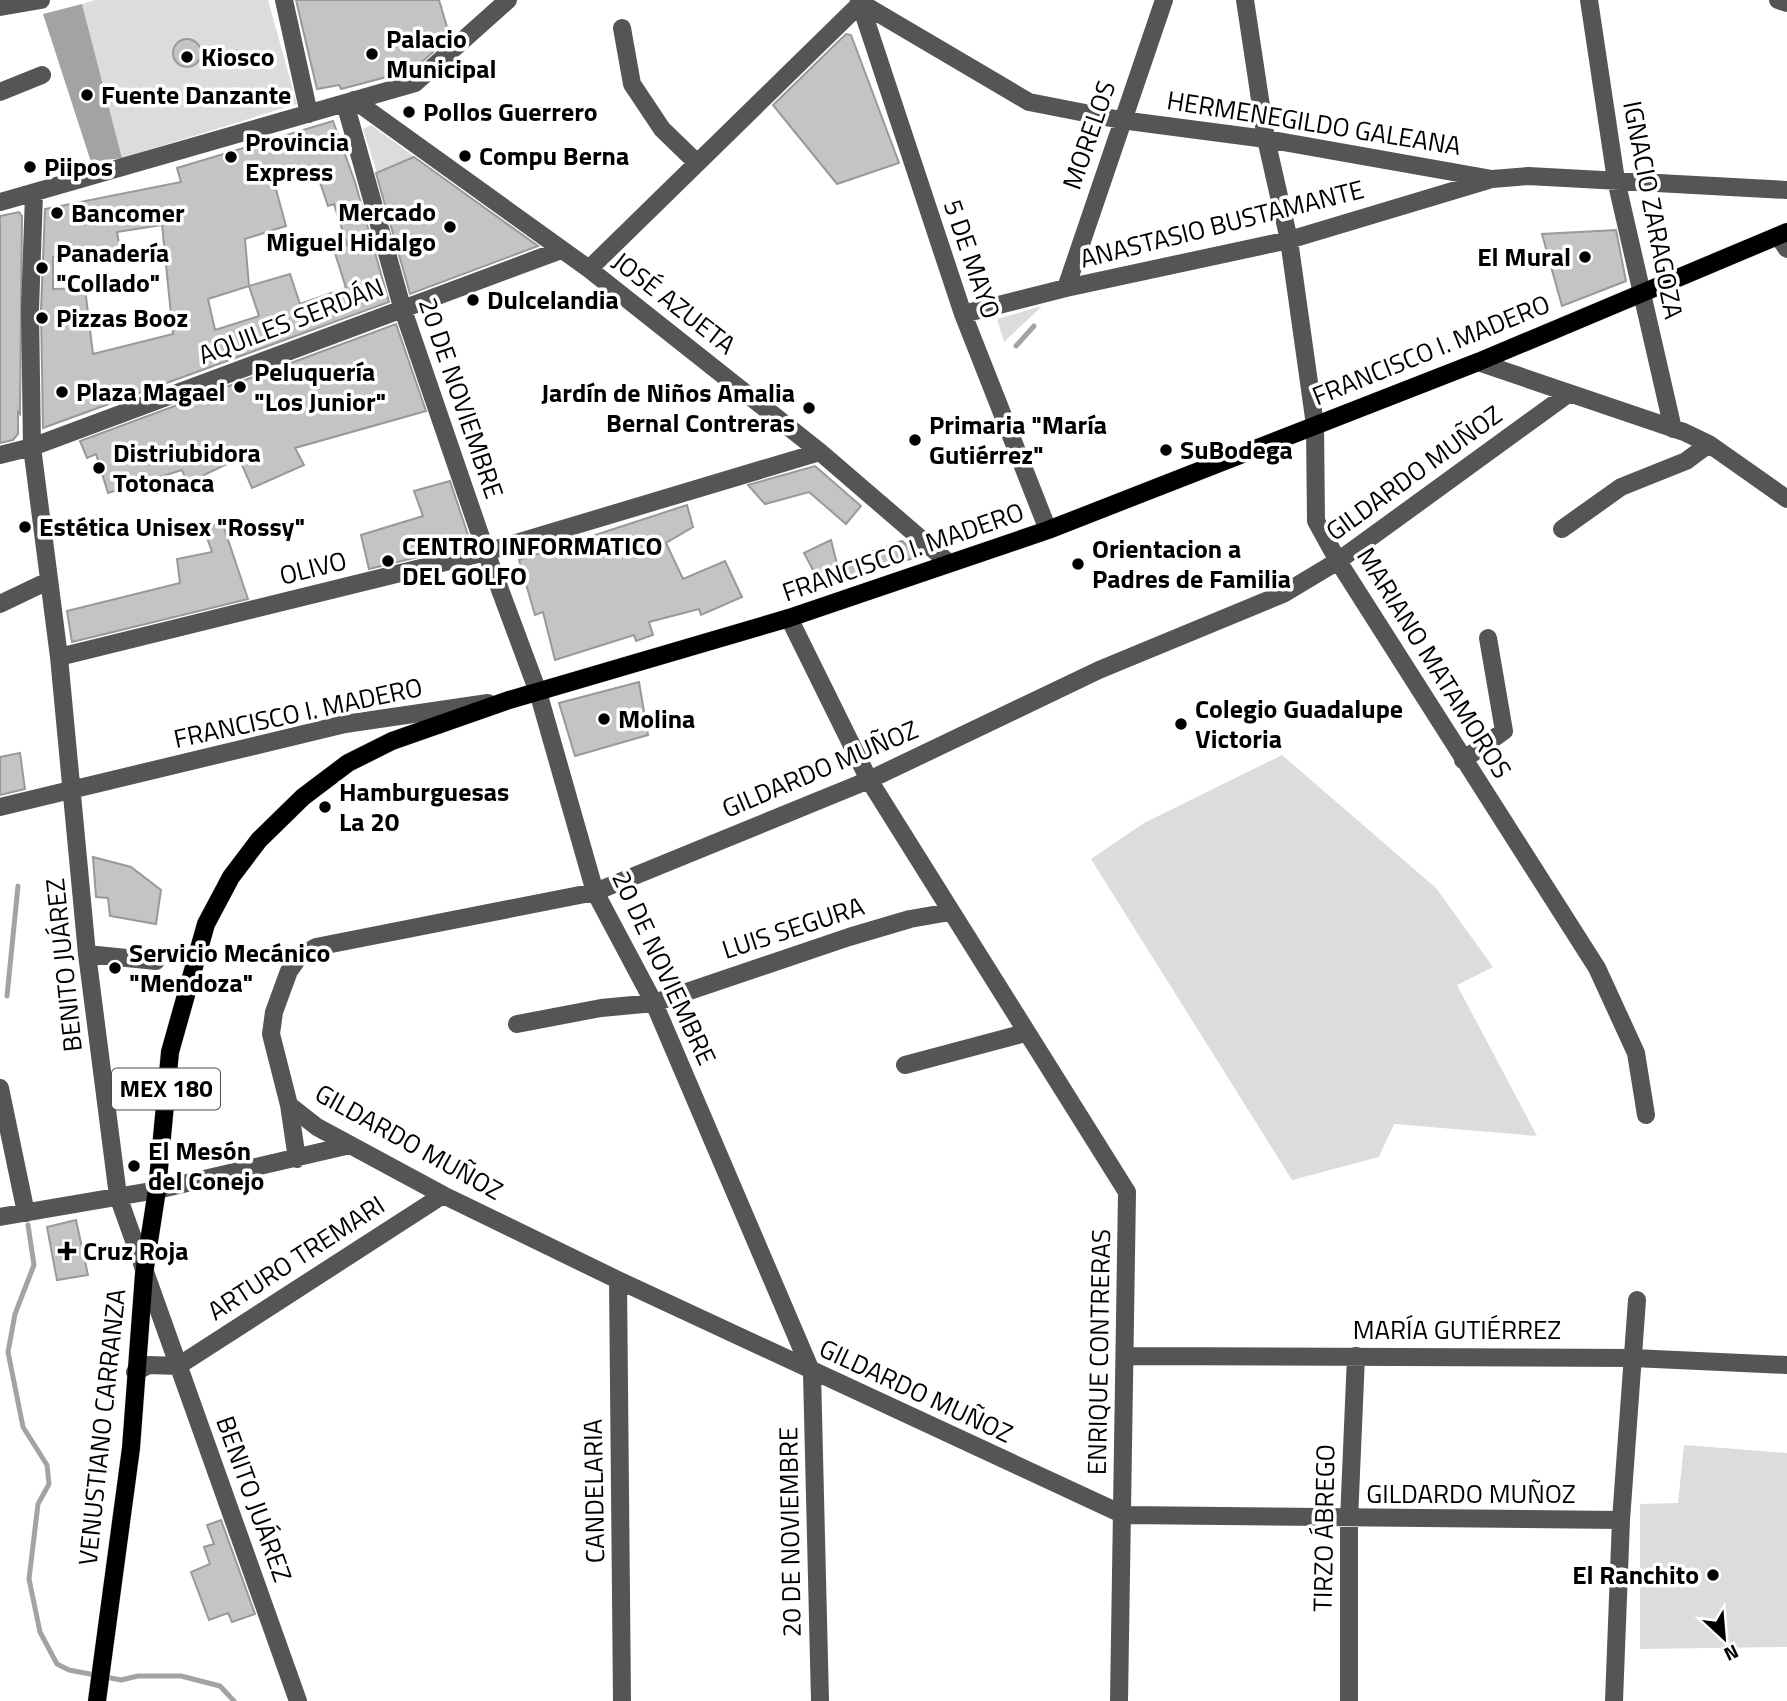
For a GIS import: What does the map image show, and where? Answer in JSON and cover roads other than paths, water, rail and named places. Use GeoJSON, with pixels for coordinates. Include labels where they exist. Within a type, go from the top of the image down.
{"type":"FeatureCollection","features":[{"type":"Feature","properties":{"kind":"main road","name":"FRANCISCO I. MADERO"},"geometry":{"type":"LineString","coordinates":[[509,699],[789,618],[1048,530],[1478,362],[1641,292],[1784,239]]}},
{"type":"Feature","properties":{"kind":"main road","name":"VENUSTIANO CARRANZA"},"geometry":{"type":"LineString","coordinates":[[98,1699],[131,1448],[144,1274],[157,1190],[170,1052],[206,924],[231,877],[259,840],[303,797],[348,764],[392,741],[509,699]]}},
{"type":"Feature","properties":{"kind":"street"},"geometry":{"type":"LineString","coordinates":[[0,8],[41,0]]}},
{"type":"Feature","properties":{"kind":"street"},"geometry":{"type":"LineString","coordinates":[[284,0],[309,114]]}},
{"type":"Feature","properties":{"kind":"street"},"geometry":{"type":"LineString","coordinates":[[0,202],[415,83],[508,0]]}},
{"type":"Feature","properties":{"kind":"street","name":"MORELOS"},"geometry":{"type":"LineString","coordinates":[[1066,288],[1164,0]]}},
{"type":"Feature","properties":{"kind":"street","name":"MARIANO MATAMOROS"},"geometry":{"type":"LineString","coordinates":[[1245,0],[1266,139],[1289,240],[1315,425],[1317,521],[1338,561],[1597,968],[1636,1053],[1646,1115]]}},
{"type":"Feature","properties":{"kind":"street","name":"IGNACIO ZARAGOZA"},"geometry":{"type":"LineString","coordinates":[[1588,0],[1616,180],[1673,429]]}},
{"type":"Feature","properties":{"kind":"street"},"geometry":{"type":"LineString","coordinates":[[1778,0],[1787,3]]}},
{"type":"Feature","properties":{"kind":"street"},"geometry":{"type":"LineString","coordinates":[[589,269],[861,1]]}},
{"type":"Feature","properties":{"kind":"street","name":"HERMENEGILDO GALEANA"},"geometry":{"type":"LineString","coordinates":[[861,1],[1029,102],[1121,120],[1266,139],[1492,179],[1528,176],[1787,190]]}},
{"type":"Feature","properties":{"kind":"street","name":"5 DE MAYO"},"geometry":{"type":"LineString","coordinates":[[861,1],[963,314],[1048,530]]}},
{"type":"Feature","properties":{"kind":"street"},"geometry":{"type":"LineString","coordinates":[[621,27],[632,84],[662,129],[696,162]]}},
{"type":"Feature","properties":{"kind":"street"},"geometry":{"type":"LineString","coordinates":[[0,92],[42,75]]}},
{"type":"Feature","properties":{"kind":"street","name":"JOSÉ AZUETA"},"geometry":{"type":"LineString","coordinates":[[349,102],[589,269],[820,452],[949,563]]}},
{"type":"Feature","properties":{"kind":"street","name":"20 DE NOVIEMBRE"},"geometry":{"type":"LineString","coordinates":[[349,102],[402,307],[486,552],[538,692],[595,892],[654,1003],[812,1373],[820,1701]]}},
{"type":"Feature","properties":{"kind":"street","name":"ANASTASIO BUSTAMANTE"},"geometry":{"type":"LineString","coordinates":[[963,314],[1066,288],[1289,240],[1492,179]]}},
{"type":"Feature","properties":{"kind":"street","name":"BENITO JUÁREZ"},"geometry":{"type":"LineString","coordinates":[[34,194],[30,310],[32,447],[59,657],[88,954],[118,1196],[298,1701]]}},
{"type":"Feature","properties":{"kind":"street","name":"AQUILES SERDÁN"},"geometry":{"type":"LineString","coordinates":[[0,455],[32,447],[561,250]]}},
{"type":"Feature","properties":{"kind":"street"},"geometry":{"type":"LineString","coordinates":[[1478,362],[1709,444],[1787,499]]}},
{"type":"Feature","properties":{"kind":"street","name":"GILDARDO MUÑOZ"},"geometry":{"type":"LineString","coordinates":[[1568,394],[1338,561],[1283,594],[1100,670],[869,780],[595,892],[316,947],[299,957],[284,981],[274,1012],[271,1034],[289,1105],[317,1127],[443,1195],[618,1280],[812,1373],[1124,1515],[1349,1520],[1621,1520]]}},
{"type":"Feature","properties":{"kind":"street"},"geometry":{"type":"LineString","coordinates":[[1562,529],[1621,486],[1686,461],[1709,444]]}},
{"type":"Feature","properties":{"kind":"street","name":"OLIVO"},"geometry":{"type":"LineString","coordinates":[[59,657],[486,552],[820,452]]}},
{"type":"Feature","properties":{"kind":"street"},"geometry":{"type":"LineString","coordinates":[[0,604],[48,581]]}},
{"type":"Feature","properties":{"kind":"street","name":"ENRIQUE CONTRERAS"},"geometry":{"type":"LineString","coordinates":[[789,618],[869,780],[1127,1192],[1119,1701]]}},
{"type":"Feature","properties":{"kind":"street"},"geometry":{"type":"LineString","coordinates":[[1463,760],[1504,731],[1488,638]]}},
{"type":"Feature","properties":{"kind":"street","name":"FRANCISCO I. MADERO"},"geometry":{"type":"LineString","coordinates":[[0,807],[345,724],[509,699]]}},
{"type":"Feature","properties":{"kind":"street","name":"LUIS SEGURA"},"geometry":{"type":"LineString","coordinates":[[517,1024],[601,1008],[654,1003],[849,937],[910,919],[950,912]]}},
{"type":"Feature","properties":{"kind":"street"},"geometry":{"type":"LineString","coordinates":[[88,954],[156,961]]}},
{"type":"Feature","properties":{"kind":"street"},"geometry":{"type":"LineString","coordinates":[[905,1065],[1025,1033]]}},
{"type":"Feature","properties":{"kind":"street"},"geometry":{"type":"LineString","coordinates":[[0,1088],[26,1213]]}},
{"type":"Feature","properties":{"kind":"street"},"geometry":{"type":"LineString","coordinates":[[289,1105],[297,1159]]}},
{"type":"Feature","properties":{"kind":"street"},"geometry":{"type":"LineString","coordinates":[[0,1217],[157,1190],[350,1145]]}},
{"type":"Feature","properties":{"kind":"street","name":"ARTURO TREMARI"},"geometry":{"type":"LineString","coordinates":[[178,1366],[443,1195]]}},
{"type":"Feature","properties":{"kind":"street","name":"CANDELARIA"},"geometry":{"type":"LineString","coordinates":[[618,1280],[622,1701]]}},
{"type":"Feature","properties":{"kind":"street"},"geometry":{"type":"LineString","coordinates":[[1614,1701],[1621,1520],[1637,1300]]}},
{"type":"Feature","properties":{"kind":"street","name":"MARÍA GUTIÉRREZ"},"geometry":{"type":"LineString","coordinates":[[1126,1356],[1633,1358],[1787,1365]]}},
{"type":"Feature","properties":{"kind":"street","name":"TIRZO ÁBREGO"},"geometry":{"type":"LineString","coordinates":[[1349,1701],[1349,1520],[1356,1356]]}},
{"type":"Feature","properties":{"kind":"street"},"geometry":{"type":"LineString","coordinates":[[135,1372],[149,1365],[178,1366]]}},
{"type":"Feature","properties":{"kind":"waterway"},"geometry":{"type":"LineString","coordinates":[[1016,346],[1034,326]]}},
{"type":"Feature","properties":{"kind":"waterway"},"geometry":{"type":"LineString","coordinates":[[7,996],[18,886]]}},
{"type":"Feature","properties":{"kind":"waterway"},"geometry":{"type":"LineString","coordinates":[[28,1225],[34,1265],[15,1314],[8,1352],[23,1427],[47,1465],[49,1484],[38,1504],[29,1579],[40,1632],[57,1664],[69,1670],[121,1680],[138,1676],[181,1676],[220,1686],[234,1701]]}},
{"type":"Feature","properties":{"kind":"place","name":"Palacio Municipal"},"geometry":{"type":"Point","coordinates":[372,54]}},
{"type":"Feature","properties":{"kind":"place","name":"Kiosco"},"geometry":{"type":"Point","coordinates":[187,57]}},
{"type":"Feature","properties":{"kind":"place","name":"Fuente Danzante"},"geometry":{"type":"Point","coordinates":[87,95]}},
{"type":"Feature","properties":{"kind":"place","name":"Pollos Guerrero"},"geometry":{"type":"Point","coordinates":[409,112]}},
{"type":"Feature","properties":{"kind":"place","name":"Compu Berna"},"geometry":{"type":"Point","coordinates":[465,156]}},
{"type":"Feature","properties":{"kind":"place","name":"Provincia Express"},"geometry":{"type":"Point","coordinates":[231,157]}},
{"type":"Feature","properties":{"kind":"place","name":"Piipos"},"geometry":{"type":"Point","coordinates":[30,167]}},
{"type":"Feature","properties":{"kind":"place","name":"Bancomer"},"geometry":{"type":"Point","coordinates":[57,213]}},
{"type":"Feature","properties":{"kind":"place","name":"Mercado Miguel Hidalgo"},"geometry":{"type":"Point","coordinates":[450,227]}},
{"type":"Feature","properties":{"kind":"place","name":"El Mural"},"geometry":{"type":"Point","coordinates":[1585,257]}},
{"type":"Feature","properties":{"kind":"place","name":"Panadería \"Collado\""},"geometry":{"type":"Point","coordinates":[42,268]}},
{"type":"Feature","properties":{"kind":"place","name":"Dulcelandia"},"geometry":{"type":"Point","coordinates":[473,300]}},
{"type":"Feature","properties":{"kind":"place","name":"Pizzas Booz"},"geometry":{"type":"Point","coordinates":[42,318]}},
{"type":"Feature","properties":{"kind":"place","name":"Peluquería \"Los Junior\""},"geometry":{"type":"Point","coordinates":[240,387]}},
{"type":"Feature","properties":{"kind":"place","name":"Plaza Magael"},"geometry":{"type":"Point","coordinates":[62,392]}},
{"type":"Feature","properties":{"kind":"place","name":"Jardín de Niños Amalia Bernal Contreras"},"geometry":{"type":"Point","coordinates":[809,408]}},
{"type":"Feature","properties":{"kind":"place","name":"Primaria \"María Gutiérrez\""},"geometry":{"type":"Point","coordinates":[915,440]}},
{"type":"Feature","properties":{"kind":"place","name":"SuBodega"},"geometry":{"type":"Point","coordinates":[1166,450]}},
{"type":"Feature","properties":{"kind":"place","name":"Distriubidora Totonaca"},"geometry":{"type":"Point","coordinates":[99,468]}},
{"type":"Feature","properties":{"kind":"place","name":"Estética Unisex \"Rossy\""},"geometry":{"type":"Point","coordinates":[25,527]}},
{"type":"Feature","properties":{"kind":"place","name":"CENTRO INFORMATICO DEL GOLFO"},"geometry":{"type":"Point","coordinates":[388,561]}},
{"type":"Feature","properties":{"kind":"place","name":"Orientacion a Padres de Familia"},"geometry":{"type":"Point","coordinates":[1078,564]}},
{"type":"Feature","properties":{"kind":"place","name":"Molina"},"geometry":{"type":"Point","coordinates":[604,719]}},
{"type":"Feature","properties":{"kind":"place","name":"Colegio Guadalupe Victoria"},"geometry":{"type":"Point","coordinates":[1181,724]}},
{"type":"Feature","properties":{"kind":"place","name":"Hamburguesas La 20"},"geometry":{"type":"Point","coordinates":[325,807]}},
{"type":"Feature","properties":{"kind":"place","name":"Servicio Mecánico \"Mendoza\""},"geometry":{"type":"Point","coordinates":[115,968]}},
{"type":"Feature","properties":{"kind":"place","name":"El Mesón del Conejo"},"geometry":{"type":"Point","coordinates":[134,1166]}},
{"type":"Feature","properties":{"kind":"place","name":"Cruz Roja"},"geometry":{"type":"Point","coordinates":[67,1251]}},
{"type":"Feature","properties":{"kind":"place","name":"El Ranchito"},"geometry":{"type":"Point","coordinates":[1713,1575]}}]}
